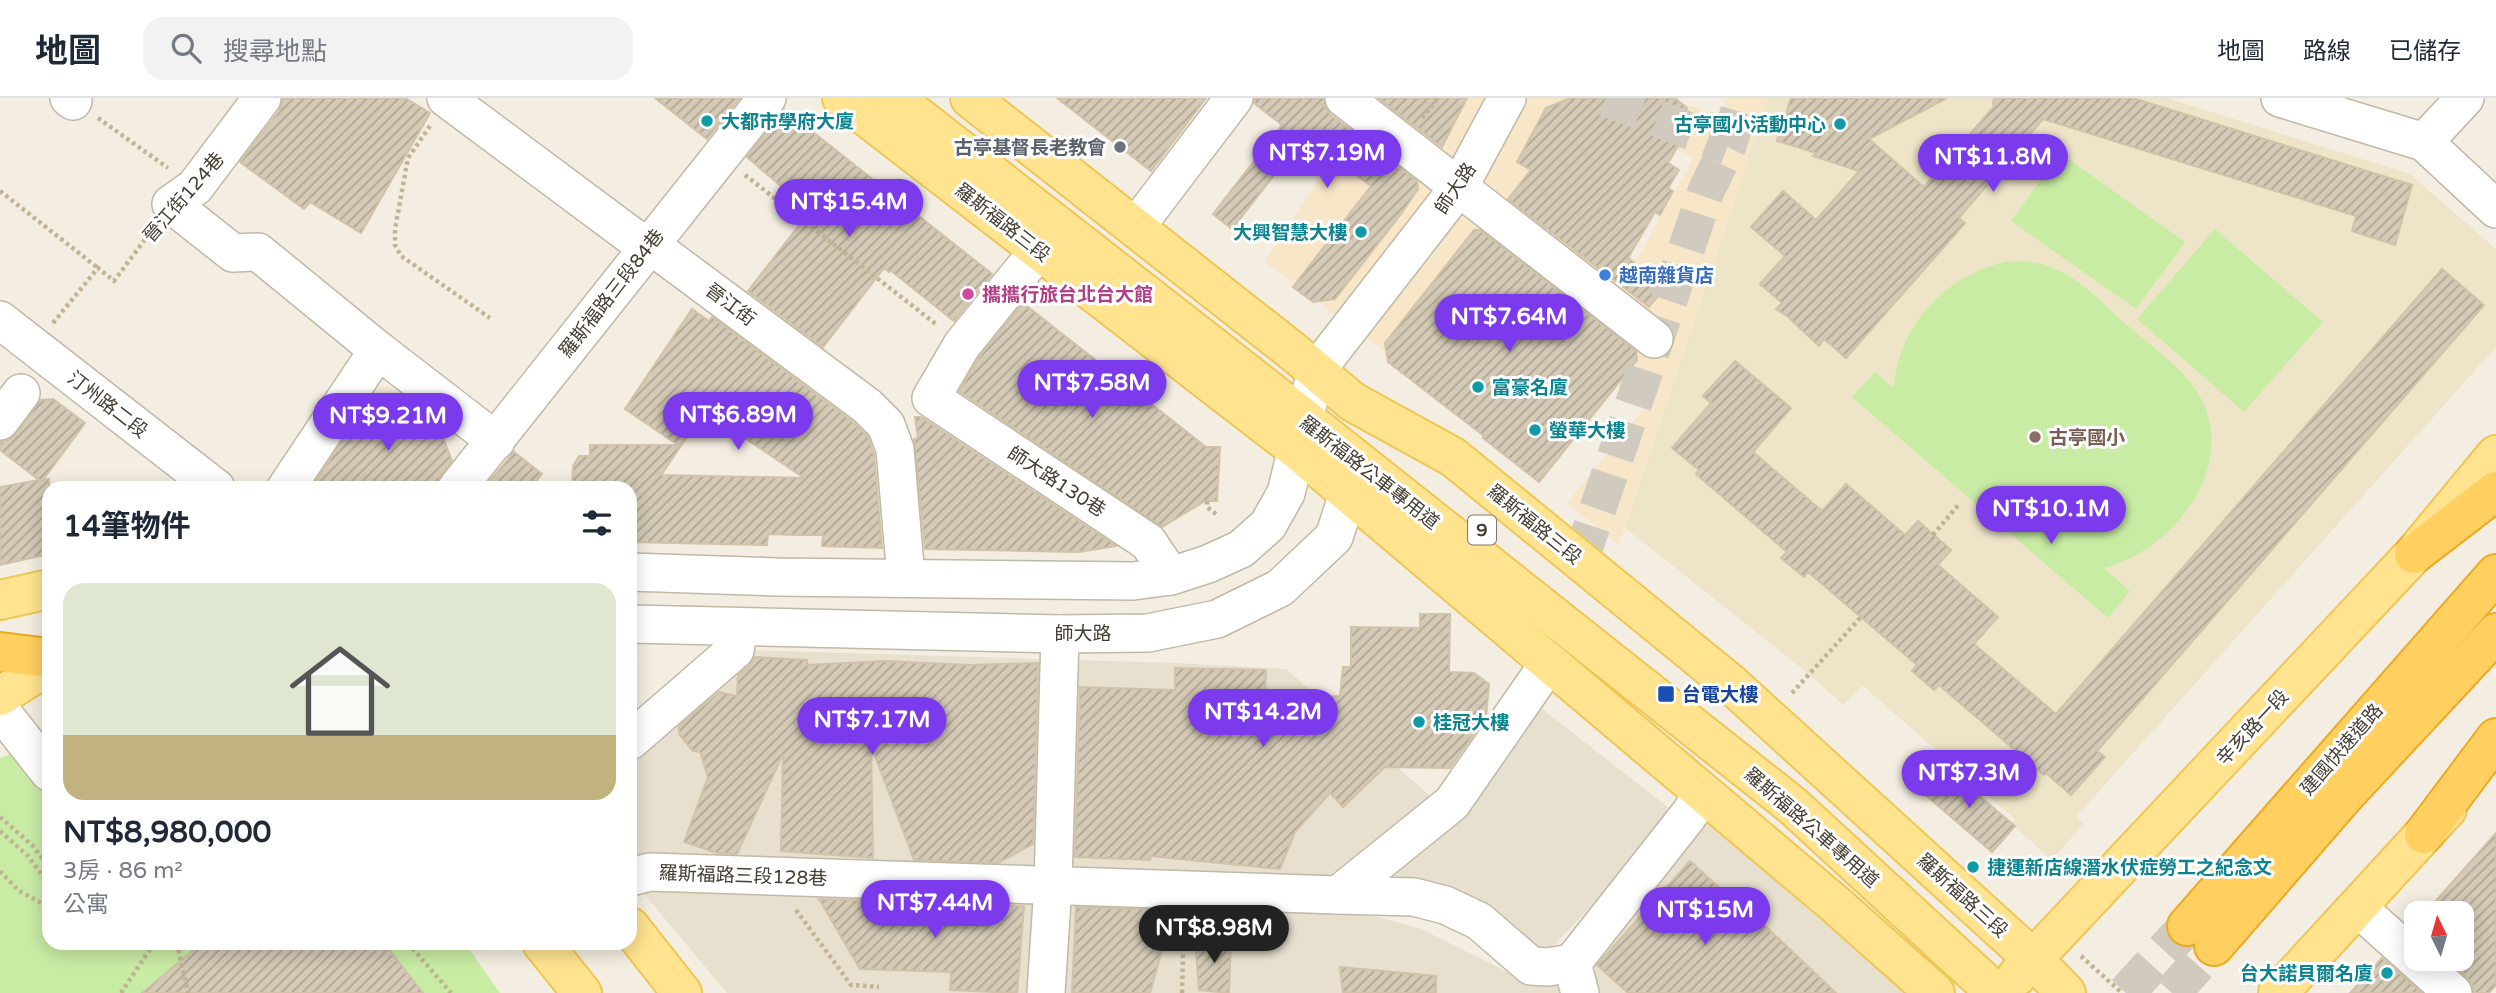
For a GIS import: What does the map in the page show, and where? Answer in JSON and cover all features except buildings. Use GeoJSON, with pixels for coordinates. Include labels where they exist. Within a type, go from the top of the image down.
{"type":"FeatureCollection","features":[{"type":"Feature","properties":{"kind":"highway"},"geometry":{"type":"LineString","coordinates":[[2414,554],[2496,491]]}},
{"type":"Feature","properties":{"kind":"highway","name":"建國快速道路"},"geometry":{"type":"LineString","coordinates":[[2496,574],[2201,936],[2345,795],[2496,634]]}},
{"type":"Feature","properties":{"kind":"highway"},"geometry":{"type":"LineString","coordinates":[[0,652],[42,657]]}},
{"type":"Feature","properties":{"kind":"highway"},"geometry":{"type":"LineString","coordinates":[[2424,834],[2496,738]]}},
{"type":"Feature","properties":{"kind":"main road","name":"羅斯福路三段"},"geometry":{"type":"LineString","coordinates":[[842,98],[1039,250],[1309,409],[1353,402],[1453,457],[1731,684],[2011,984],[2066,993]]}},
{"type":"Feature","properties":{"kind":"main road","name":"羅斯福路公車專用道"},"geometry":{"type":"LineString","coordinates":[[894,98],[1309,409]]}},
{"type":"Feature","properties":{"kind":"main road","name":"羅斯福路公車專用道"},"geometry":{"type":"LineString","coordinates":[[920,98],[1273,373],[1309,409],[1343,450],[1793,806],[2011,984]]}},
{"type":"Feature","properties":{"kind":"main road","name":"羅斯福路三段"},"geometry":{"type":"LineString","coordinates":[[970,98],[1135,228],[1309,409],[1348,494],[1704,793],[1935,993]]}},
{"type":"Feature","properties":{"kind":"main road","name":"辛亥路一段"},"geometry":{"type":"LineString","coordinates":[[2011,984],[2414,554],[2496,455]]}},
{"type":"Feature","properties":{"kind":"main road"},"geometry":{"type":"LineString","coordinates":[[0,600],[42,591]]}},
{"type":"Feature","properties":{"kind":"main road"},"geometry":{"type":"LineString","coordinates":[[0,696],[42,669]]}},
{"type":"Feature","properties":{"kind":"main road"},"geometry":{"type":"LineString","coordinates":[[2278,993],[2496,756]]}},
{"type":"Feature","properties":{"kind":"main road"},"geometry":{"type":"LineString","coordinates":[[637,936],[682,993]]}},
{"type":"Feature","properties":{"kind":"main road"},"geometry":{"type":"LineString","coordinates":[[548,950],[582,993]]}},
{"type":"Feature","properties":{"kind":"street","name":"晉江街124巷"},"geometry":{"type":"LineString","coordinates":[[183,196],[262,98]]}},
{"type":"Feature","properties":{"kind":"street","name":"羅斯福路三段84巷"},"geometry":{"type":"LineString","coordinates":[[463,481],[719,155],[767,98]]}},
{"type":"Feature","properties":{"kind":"street"},"geometry":{"type":"LineString","coordinates":[[1135,228],[1234,98]]}},
{"type":"Feature","properties":{"kind":"street"},"geometry":{"type":"LineString","coordinates":[[1344,98],[1654,339]]}},
{"type":"Feature","properties":{"kind":"street","name":"師大路"},"geometry":{"type":"LineString","coordinates":[[637,572],[1133,581],[1171,576],[1208,564],[1241,549],[1268,525],[1286,493],[1309,409],[1459,187],[1507,98]]}},
{"type":"Feature","properties":{"kind":"street"},"geometry":{"type":"LineString","coordinates":[[2280,98],[2424,142],[2496,209]]}},
{"type":"Feature","properties":{"kind":"street"},"geometry":{"type":"LineString","coordinates":[[2424,142],[2465,98]]}},
{"type":"Feature","properties":{"kind":"street","name":"晉江街"},"geometry":{"type":"LineString","coordinates":[[447,99],[634,237],[649,244],[867,406],[886,425],[895,449],[906,578]]}},
{"type":"Feature","properties":{"kind":"street"},"geometry":{"type":"LineString","coordinates":[[183,196],[233,253],[258,252],[496,441]]}},
{"type":"Feature","properties":{"kind":"street"},"geometry":{"type":"LineString","coordinates":[[962,345],[1039,250]]}},
{"type":"Feature","properties":{"kind":"street","name":"汀州路二段"},"geometry":{"type":"LineString","coordinates":[[0,320],[207,481]]}},
{"type":"Feature","properties":{"kind":"street","name":"師大路130巷"},"geometry":{"type":"LineString","coordinates":[[962,345],[931,398],[1148,542],[1171,576]]}},
{"type":"Feature","properties":{"kind":"street"},"geometry":{"type":"LineString","coordinates":[[291,481],[378,349]]}},
{"type":"Feature","properties":{"kind":"street","name":"師大路"},"geometry":{"type":"LineString","coordinates":[[637,624],[1060,634],[1148,633],[1217,619],[1280,588],[1334,537],[1348,494],[1343,450]]}},
{"type":"Feature","properties":{"kind":"street"},"geometry":{"type":"LineString","coordinates":[[637,735],[735,650],[739,627]]}},
{"type":"Feature","properties":{"kind":"street"},"geometry":{"type":"LineString","coordinates":[[1046,993],[1053,885],[1060,634]]}},
{"type":"Feature","properties":{"kind":"street"},"geometry":{"type":"LineString","coordinates":[[1338,895],[1452,803],[1549,663]]}},
{"type":"Feature","properties":{"kind":"street"},"geometry":{"type":"LineString","coordinates":[[0,710],[42,763]]}},
{"type":"Feature","properties":{"kind":"street"},"geometry":{"type":"LineString","coordinates":[[1576,978],[1704,793]]}},
{"type":"Feature","properties":{"kind":"street","name":"羅斯福路三段128巷"},"geometry":{"type":"LineString","coordinates":[[637,875],[650,872],[1414,897],[1445,905],[1479,921],[1531,966],[1548,967],[1576,978]]}},
{"type":"Feature","properties":{"kind":"street"},"geometry":{"type":"LineString","coordinates":[[2357,907],[2453,993]]}},
{"type":"Feature","properties":{"kind":"path"},"geometry":{"type":"LineString","coordinates":[[447,99],[408,158],[395,229],[395,245],[401,256],[490,318]]}},
{"type":"Feature","properties":{"kind":"path"},"geometry":{"type":"LineString","coordinates":[[77,103],[183,196]]}},
{"type":"Feature","properties":{"kind":"path"},"geometry":{"type":"LineString","coordinates":[[719,155],[962,345]]}},
{"type":"Feature","properties":{"kind":"path"},"geometry":{"type":"LineString","coordinates":[[0,191],[98,268],[47,330]]}},
{"type":"Feature","properties":{"kind":"path","name":"晉江街124巷"},"geometry":{"type":"LineString","coordinates":[[98,268],[114,281],[183,196]]}},
{"type":"Feature","properties":{"kind":"path"},"geometry":{"type":"LineString","coordinates":[[1207,500],[1207,507],[1216,514]]}},
{"type":"Feature","properties":{"kind":"path"},"geometry":{"type":"LineString","coordinates":[[1933,535],[1960,503]]}},
{"type":"Feature","properties":{"kind":"path"},"geometry":{"type":"LineString","coordinates":[[1791,694],[1861,617]]}},
{"type":"Feature","properties":{"kind":"path"},"geometry":{"type":"LineString","coordinates":[[0,817],[33,846],[42,858]]}},
{"type":"Feature","properties":{"kind":"path"},"geometry":{"type":"LineString","coordinates":[[0,831],[28,856],[42,875]]}},
{"type":"Feature","properties":{"kind":"path"},"geometry":{"type":"LineString","coordinates":[[0,872],[19,891],[42,904]]}},
{"type":"Feature","properties":{"kind":"path"},"geometry":{"type":"LineString","coordinates":[[770,876],[851,985],[879,987]]}},
{"type":"Feature","properties":{"kind":"path"},"geometry":{"type":"LineString","coordinates":[[1182,993],[1185,890]]}},
{"type":"Feature","properties":{"kind":"path"},"geometry":{"type":"LineString","coordinates":[[121,993],[149,950]]}},
{"type":"Feature","properties":{"kind":"path"},"geometry":{"type":"LineString","coordinates":[[179,950],[188,993]]}},
{"type":"Feature","properties":{"kind":"path"},"geometry":{"type":"LineString","coordinates":[[414,950],[451,993]]}},
{"type":"Feature","properties":{"kind":"shaded area"},"geometry":{"type":"Polygon","coordinates":[[[1370,98],[1662,98],[1721,115],[1726,98],[1768,98],[1619,545],[1567,503],[1643,410],[1656,379],[1520,280],[1575,213],[1636,261],[1694,157],[1569,105],[1437,391],[1265,262],[1370,98]]]}},
{"type":"Feature","properties":{"kind":"shaded area","name":"古亭國小"},"geometry":{"type":"Polygon","coordinates":[[[1768,98],[2167,98],[2410,174],[2496,249],[2496,347],[2076,817],[2084,824],[2052,860],[2015,827],[2012,823],[2015,819],[1863,686],[1843,705],[1809,674],[1625,528],[1768,98]]]}},
{"type":"Feature","properties":{"kind":"shaded area"},"geometry":{"type":"Polygon","coordinates":[[[745,650],[1177,663],[1286,669],[1436,801],[1336,872],[1339,907],[1419,928],[1507,972],[1566,975],[1569,993],[727,993],[637,885],[637,748],[745,650]]]}},
{"type":"Feature","properties":{"kind":"shaded area"},"geometry":{"type":"Polygon","coordinates":[[[1537,705],[1678,815],[1542,958],[1368,881],[1537,705]]]}},
{"type":"Feature","properties":{"kind":"shaded area"},"geometry":{"type":"Polygon","coordinates":[[[1704,820],[1906,993],[1599,993],[1588,954],[1704,820]]]}},
{"type":"Feature","properties":{"kind":"green space"},"geometry":{"type":"Polygon","coordinates":[[[2060,153],[2185,242],[2136,309],[2011,221],[2060,153]]]}},
{"type":"Feature","properties":{"kind":"green space"},"geometry":{"type":"Polygon","coordinates":[[[2215,229],[2323,322],[2244,412],[2137,319],[2215,229]]]}},
{"type":"Feature","properties":{"kind":"green space"},"geometry":{"type":"Polygon","coordinates":[[[2009,261],[2033,262],[2051,267],[2085,287],[2184,375],[2199,394],[2208,416],[2211,441],[2208,466],[2200,490],[2186,512],[2169,531],[2149,547],[2127,560],[2104,568],[2130,591],[2108,618],[1852,397],[1875,372],[1894,388],[1905,343],[1930,305],[1966,277],[2009,261]]]}},
{"type":"Feature","properties":{"kind":"green space"},"geometry":{"type":"Polygon","coordinates":[[[42,742],[42,950],[470,950],[500,993],[0,993],[0,758],[42,742]]]}},
{"type":"Feature","properties":{"kind":"tunnel"},"geometry":{"type":"LineString","coordinates":[[1606,98],[1728,146]]}},
{"type":"Feature","properties":{"kind":"tunnel"},"geometry":{"type":"LineString","coordinates":[[1580,561],[1706,191],[1728,146],[1743,98]]}},
{"type":"Feature","properties":{"kind":"tunnel"},"geometry":{"type":"LineString","coordinates":[[2126,993],[2187,926]]}},
{"type":"Feature","properties":{"kind":"tunnel"},"geometry":{"type":"LineString","coordinates":[[2172,993],[2214,946]]}},
{"type":"Feature","properties":{"kind":"place","name":"大都市學府大廈"},"geometry":{"type":"Point","coordinates":[707,121]}},
{"type":"Feature","properties":{"kind":"place","name":"古亭國小活動中心"},"geometry":{"type":"Point","coordinates":[1840,124]}},
{"type":"Feature","properties":{"kind":"place","name":"古亭基督長老教會"},"geometry":{"type":"Point","coordinates":[1120,147]}},
{"type":"Feature","properties":{"kind":"place","name":"大興智慧大樓"},"geometry":{"type":"Point","coordinates":[1361,232]}},
{"type":"Feature","properties":{"kind":"place","name":"越南雜貨店"},"geometry":{"type":"Point","coordinates":[1605,275]}},
{"type":"Feature","properties":{"kind":"place","name":"攜攜行旅台北台大館"},"geometry":{"type":"Point","coordinates":[968,294]}},
{"type":"Feature","properties":{"kind":"place","name":"富豪名廈"},"geometry":{"type":"Point","coordinates":[1478,387]}},
{"type":"Feature","properties":{"kind":"place","name":"螢華大樓"},"geometry":{"type":"Point","coordinates":[1535,430]}},
{"type":"Feature","properties":{"kind":"place","name":"古亭國小"},"geometry":{"type":"Point","coordinates":[2035,437]}},
{"type":"Feature","properties":{"kind":"place","name":"台電大樓"},"geometry":{"type":"Point","coordinates":[1666,694]}},
{"type":"Feature","properties":{"kind":"place","name":"桂冠大樓"},"geometry":{"type":"Point","coordinates":[1419,722]}},
{"type":"Feature","properties":{"kind":"place","name":"捷運新店線潛水伏症勞工之紀念文"},"geometry":{"type":"Point","coordinates":[1973,867]}},
{"type":"Feature","properties":{"kind":"place","name":"台大諾貝爾名廈"},"geometry":{"type":"Point","coordinates":[2387,973]}}]}
